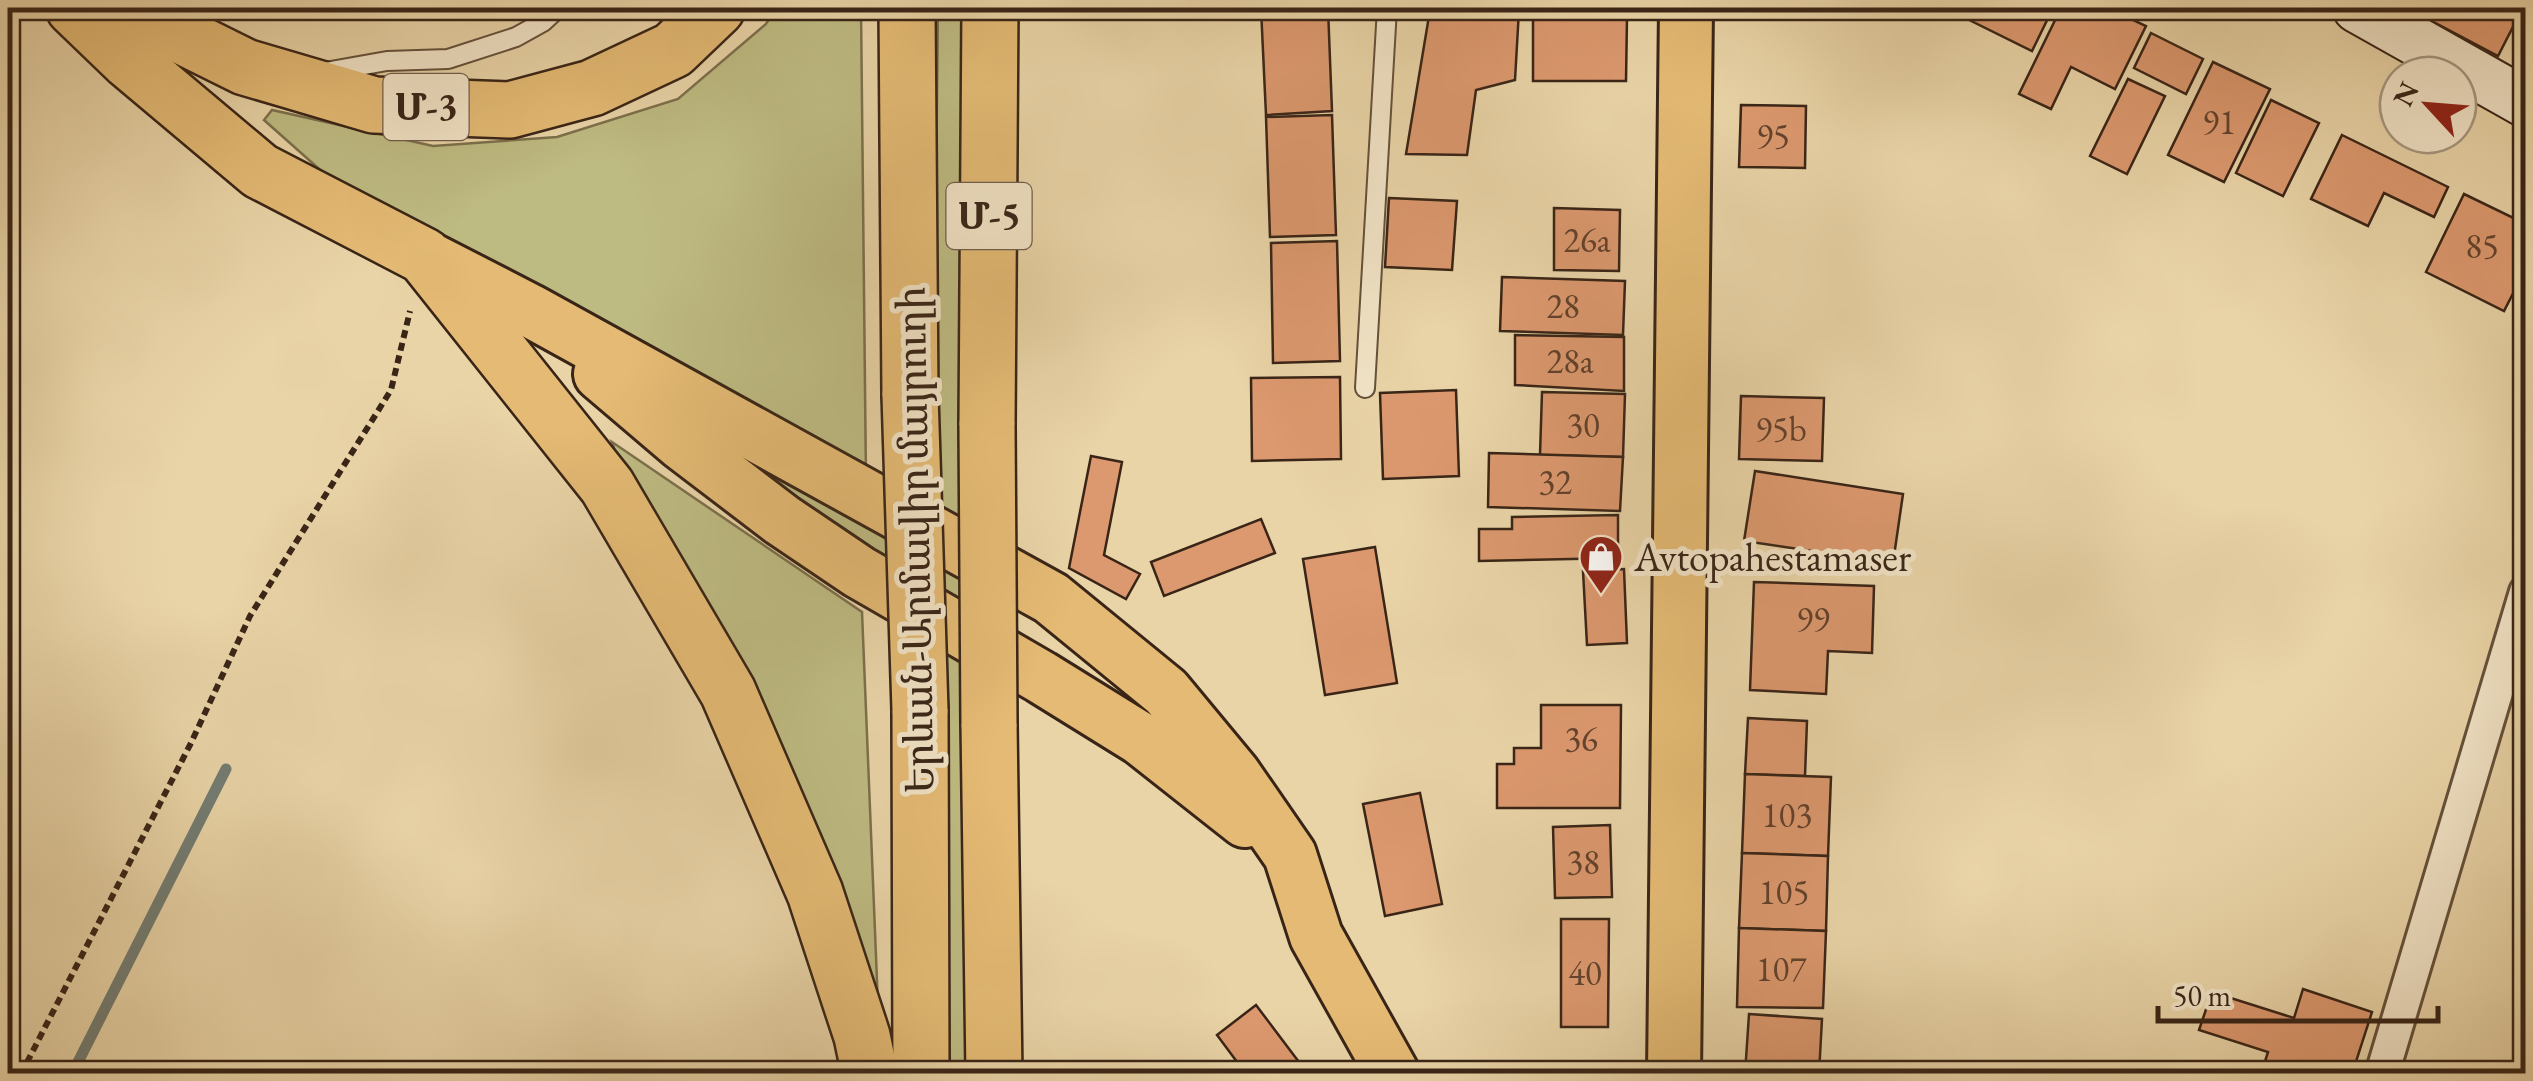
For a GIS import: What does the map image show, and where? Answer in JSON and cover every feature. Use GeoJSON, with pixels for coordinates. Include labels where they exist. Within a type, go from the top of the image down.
{"type":"FeatureCollection","features":[{"type":"Feature","properties":{"kind":"highway"},"geometry":{"type":"LineString","coordinates":[[74,8],[128,60],[260,171],[424,256],[607,486],[728,692],[814,893],[862,1036],[870,1074]]}},
{"type":"Feature","properties":{"kind":"highway","name":"Մ-3"},"geometry":{"type":"LineString","coordinates":[[126,8],[245,67],[374,105],[510,110],[592,88],[673,50],[717,8]]}},
{"type":"Feature","properties":{"kind":"highway","name":"Երևան-Արմավիր մայրուղի"},"geometry":{"type":"LineString","coordinates":[[907,8],[910,395],[920,710],[921,1074]]}},
{"type":"Feature","properties":{"kind":"highway","name":"Երևան-Արմավիր մայրուղի"},"geometry":{"type":"LineString","coordinates":[[990,8],[987,424],[994,1074]]}},
{"type":"Feature","properties":{"kind":"main road"},"geometry":{"type":"LineString","coordinates":[[1674,1074],[1686,8]]}},
{"type":"Feature","properties":{"kind":"main road"},"geometry":{"type":"LineString","coordinates":[[2357,8],[2526,103]]}},
{"type":"Feature","properties":{"kind":"main road"},"geometry":{"type":"LineString","coordinates":[[424,256],[1050,598],[1166,692],[1234,774],[1290,855],[1316,936],[1393,1074]]}},
{"type":"Feature","properties":{"kind":"main road"},"geometry":{"type":"LineString","coordinates":[[529,310],[644,412],[782,520],[859,572],[1141,739],[1290,855]]}},
{"type":"Feature","properties":{"kind":"street"},"geometry":{"type":"LineString","coordinates":[[2382,1074],[2526,592]]}},
{"type":"Feature","properties":{"kind":"lane"},"geometry":{"type":"LineString","coordinates":[[245,67],[319,73],[387,61],[448,59],[516,38],[558,8]]}},
{"type":"Feature","properties":{"kind":"lane"},"geometry":{"type":"LineString","coordinates":[[1365,388],[1388,8]]}},
{"type":"Feature","properties":{"kind":"path"},"geometry":{"type":"LineString","coordinates":[[21,1074],[191,742],[250,616],[391,390],[424,256]]}},
{"type":"Feature","properties":{"kind":"shaded area"},"geometry":{"type":"Polygon","coordinates":[[[776,8],[861,8],[866,481],[363,208],[264,120],[272,110],[433,146],[557,137],[678,99],[766,24],[776,8]]]}},
{"type":"Feature","properties":{"kind":"shaded area"},"geometry":{"type":"Polygon","coordinates":[[[938,8],[963,8],[976,1074],[944,1073],[934,357],[938,8]]]}},
{"type":"Feature","properties":{"kind":"shaded area"},"geometry":{"type":"Polygon","coordinates":[[[664,414],[897,543],[895,572],[664,414]]]}},
{"type":"Feature","properties":{"kind":"shaded area"},"geometry":{"type":"Polygon","coordinates":[[[612,442],[862,612],[879,1030],[629,494],[612,442]]]}},
{"type":"Feature","properties":{"kind":"building"},"geometry":{"type":"Polygon","coordinates":[[[1261,8],[1328,8],[1332,111],[1266,115],[1261,8]]]}},
{"type":"Feature","properties":{"kind":"building"},"geometry":{"type":"Polygon","coordinates":[[[1948,8],[2053,8],[2032,51],[1948,8]]]}},
{"type":"Feature","properties":{"kind":"building"},"geometry":{"type":"Polygon","coordinates":[[[2061,8],[2108,8],[2146,26],[2115,89],[2071,67],[2051,109],[2019,94],[2061,8]]]}},
{"type":"Feature","properties":{"kind":"building"},"geometry":{"type":"Polygon","coordinates":[[[2413,8],[2510,8],[2520,13],[2498,56],[2413,8]]]}},
{"type":"Feature","properties":{"kind":"building"},"geometry":{"type":"Polygon","coordinates":[[[1519,10],[1515,80],[1476,90],[1467,155],[1406,154],[1429,16],[1519,10]]]}},
{"type":"Feature","properties":{"kind":"building"},"geometry":{"type":"Polygon","coordinates":[[[1533,17],[1627,17],[1626,81],[1533,81],[1533,17]]]}},
{"type":"Feature","properties":{"kind":"building"},"geometry":{"type":"Polygon","coordinates":[[[2151,33],[2203,59],[2186,94],[2134,68],[2151,33]]]}},
{"type":"Feature","properties":{"kind":"building"},"geometry":{"type":"Polygon","coordinates":[[[2213,62],[2270,89],[2224,182],[2168,155],[2213,62]]]}},
{"type":"Feature","properties":{"kind":"building"},"geometry":{"type":"Polygon","coordinates":[[[2128,79],[2165,96],[2127,174],[2090,156],[2128,79]]]}},
{"type":"Feature","properties":{"kind":"building"},"geometry":{"type":"Polygon","coordinates":[[[2271,100],[2319,123],[2283,196],[2236,173],[2271,100]]]}},
{"type":"Feature","properties":{"kind":"building"},"geometry":{"type":"Polygon","coordinates":[[[1741,105],[1806,106],[1805,168],[1739,167],[1741,105]]]}},
{"type":"Feature","properties":{"kind":"building"},"geometry":{"type":"Polygon","coordinates":[[[1332,115],[1336,235],[1270,237],[1266,117],[1332,115]]]}},
{"type":"Feature","properties":{"kind":"building"},"geometry":{"type":"Polygon","coordinates":[[[2342,135],[2448,187],[2434,217],[2384,193],[2368,226],[2311,199],[2342,135]]]}},
{"type":"Feature","properties":{"kind":"building"},"geometry":{"type":"Polygon","coordinates":[[[2464,194],[2526,224],[2526,268],[2504,311],[2426,272],[2464,194]]]}},
{"type":"Feature","properties":{"kind":"building"},"geometry":{"type":"Polygon","coordinates":[[[1389,198],[1457,201],[1452,270],[1385,267],[1389,198]]]}},
{"type":"Feature","properties":{"kind":"building"},"geometry":{"type":"Polygon","coordinates":[[[1554,208],[1620,210],[1619,271],[1554,270],[1554,208]]]}},
{"type":"Feature","properties":{"kind":"building"},"geometry":{"type":"Polygon","coordinates":[[[1337,241],[1340,361],[1273,363],[1271,243],[1337,241]]]}},
{"type":"Feature","properties":{"kind":"building"},"geometry":{"type":"Polygon","coordinates":[[[1502,277],[1625,281],[1623,335],[1500,331],[1502,277]]]}},
{"type":"Feature","properties":{"kind":"building"},"geometry":{"type":"Polygon","coordinates":[[[1515,335],[1624,337],[1624,391],[1515,385],[1515,335]]]}},
{"type":"Feature","properties":{"kind":"building"},"geometry":{"type":"Polygon","coordinates":[[[1340,377],[1341,459],[1252,461],[1251,378],[1340,377]]]}},
{"type":"Feature","properties":{"kind":"building"},"geometry":{"type":"Polygon","coordinates":[[[1456,390],[1459,476],[1383,479],[1380,393],[1456,390]]]}},
{"type":"Feature","properties":{"kind":"building"},"geometry":{"type":"Polygon","coordinates":[[[1542,392],[1625,394],[1623,457],[1540,455],[1542,392]]]}},
{"type":"Feature","properties":{"kind":"building"},"geometry":{"type":"Polygon","coordinates":[[[1741,396],[1824,398],[1822,461],[1739,459],[1741,396]]]}},
{"type":"Feature","properties":{"kind":"building"},"geometry":{"type":"Polygon","coordinates":[[[1489,453],[1623,457],[1620,511],[1488,507],[1489,453]]]}},
{"type":"Feature","properties":{"kind":"building"},"geometry":{"type":"Polygon","coordinates":[[[1091,456],[1122,462],[1104,555],[1140,574],[1126,599],[1069,568],[1091,456]]]}},
{"type":"Feature","properties":{"kind":"building"},"geometry":{"type":"Polygon","coordinates":[[[1755,471],[1903,494],[1893,563],[1744,541],[1755,471]]]}},
{"type":"Feature","properties":{"kind":"building"},"geometry":{"type":"Polygon","coordinates":[[[1618,515],[1618,558],[1479,561],[1479,529],[1512,529],[1512,517],[1618,515]]]}},
{"type":"Feature","properties":{"kind":"building"},"geometry":{"type":"Polygon","coordinates":[[[1261,519],[1275,553],[1164,596],[1151,562],[1261,519]]]}},
{"type":"Feature","properties":{"kind":"building"},"geometry":{"type":"Polygon","coordinates":[[[1375,547],[1397,683],[1325,695],[1303,559],[1375,547]]]}},
{"type":"Feature","properties":{"kind":"building"},"geometry":{"type":"Polygon","coordinates":[[[1624,569],[1627,643],[1587,645],[1583,571],[1624,569]]]}},
{"type":"Feature","properties":{"kind":"building"},"geometry":{"type":"Polygon","coordinates":[[[1754,582],[1874,586],[1872,653],[1828,651],[1826,694],[1750,690],[1754,582]]]}},
{"type":"Feature","properties":{"kind":"building"},"geometry":{"type":"Polygon","coordinates":[[[1541,705],[1621,705],[1620,808],[1497,808],[1497,764],[1514,764],[1514,748],[1541,748],[1541,705]]]}},
{"type":"Feature","properties":{"kind":"building"},"geometry":{"type":"Polygon","coordinates":[[[1748,718],[1807,721],[1805,776],[1745,774],[1748,718]]]}},
{"type":"Feature","properties":{"kind":"building"},"geometry":{"type":"Polygon","coordinates":[[[1745,774],[1831,777],[1828,856],[1742,853],[1745,774]]]}},
{"type":"Feature","properties":{"kind":"building"},"geometry":{"type":"Polygon","coordinates":[[[1420,793],[1442,904],[1385,916],[1363,804],[1420,793]]]}},
{"type":"Feature","properties":{"kind":"building"},"geometry":{"type":"Polygon","coordinates":[[[1610,825],[1612,897],[1555,898],[1553,827],[1610,825]]]}},
{"type":"Feature","properties":{"kind":"building"},"geometry":{"type":"Polygon","coordinates":[[[1742,853],[1828,856],[1826,931],[1739,928],[1742,853]]]}},
{"type":"Feature","properties":{"kind":"building"},"geometry":{"type":"Polygon","coordinates":[[[1561,919],[1609,919],[1608,1027],[1561,1027],[1561,919]]]}},
{"type":"Feature","properties":{"kind":"building"},"geometry":{"type":"Polygon","coordinates":[[[1739,928],[1826,931],[1823,1008],[1737,1007],[1739,928]]]}},
{"type":"Feature","properties":{"kind":"building"},"geometry":{"type":"Polygon","coordinates":[[[2303,989],[2372,1012],[2352,1074],[2261,1074],[2268,1052],[2199,1030],[2212,992],[2294,1018],[2303,989]]]}},
{"type":"Feature","properties":{"kind":"building"},"geometry":{"type":"Polygon","coordinates":[[[1256,1005],[1308,1074],[1246,1074],[1217,1035],[1256,1005]]]}},
{"type":"Feature","properties":{"kind":"building"},"geometry":{"type":"Polygon","coordinates":[[[1749,1014],[1822,1019],[1819,1074],[1745,1074],[1749,1014]]]}},
{"type":"Feature","properties":{"kind":"waterway"},"geometry":{"type":"LineString","coordinates":[[72,1074],[226,769]]}},
{"type":"Feature","properties":{"kind":"place","name":"Avtopahestamaser"},"geometry":{"type":"Point","coordinates":[1601,595]}}]}
